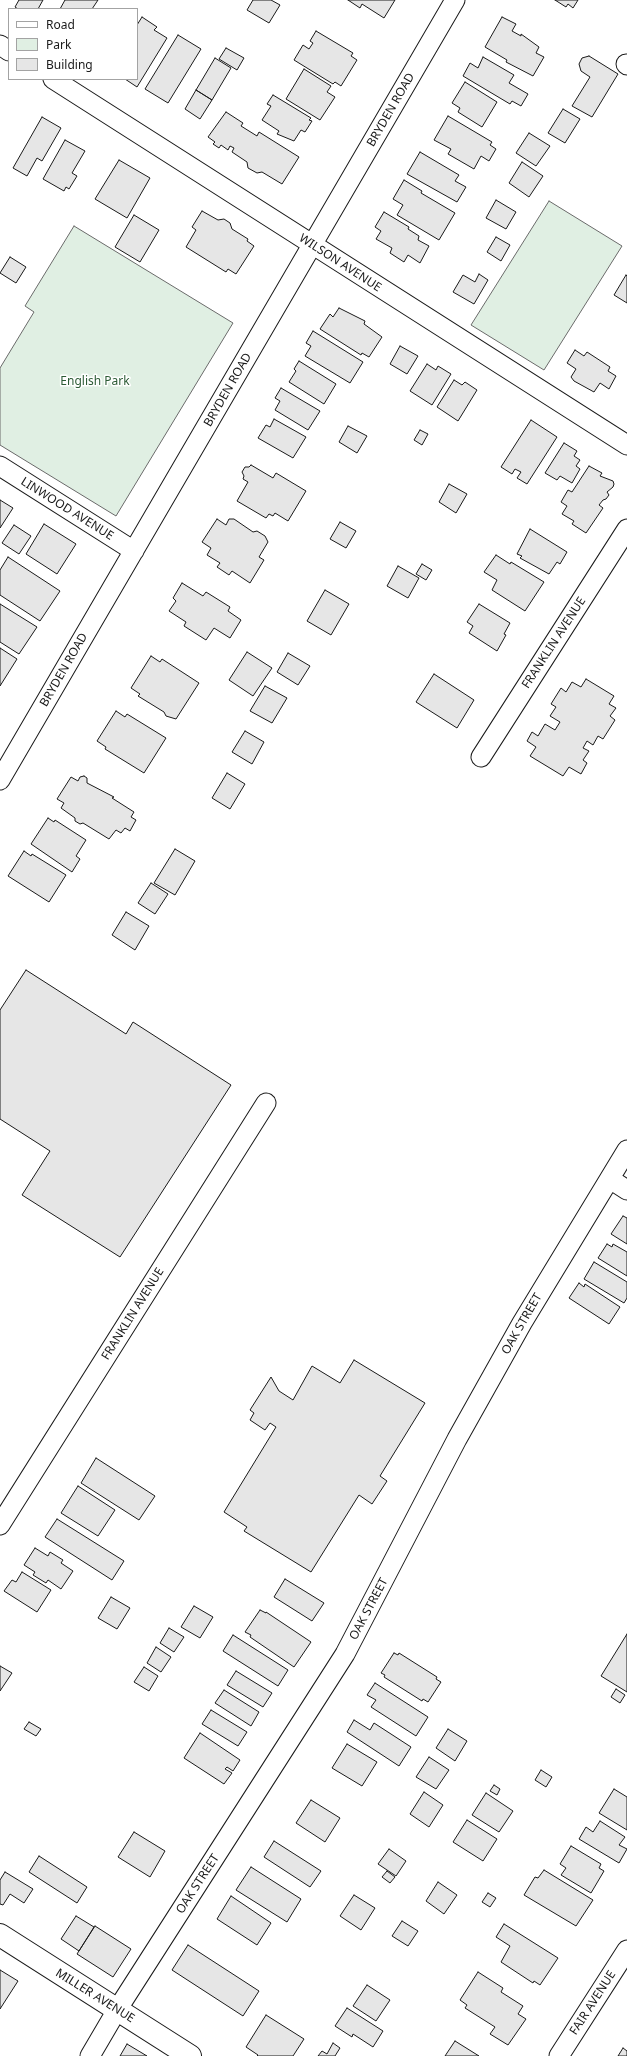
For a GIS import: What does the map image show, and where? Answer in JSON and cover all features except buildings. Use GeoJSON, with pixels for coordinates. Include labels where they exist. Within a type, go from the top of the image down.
{"type":"FeatureCollection","features":[{"type":"Feature","properties":{"kind":"street","name":"BRYDEN ROAD"},"geometry":{"type":"LineString","coordinates":[[2,774],[134,551],[455,0]]}},
{"type":"Feature","properties":{"kind":"street","name":"WILSON AVENUE"},"geometry":{"type":"LineString","coordinates":[[55,80],[627,445]]}},
{"type":"Feature","properties":{"kind":"street","name":"LINWOOD AVENUE"},"geometry":{"type":"LineString","coordinates":[[0,466],[134,551]]}},
{"type":"Feature","properties":{"kind":"street","name":"FRANKLIN AVENUE"},"geometry":{"type":"LineString","coordinates":[[481,757],[627,529]]}},
{"type":"Feature","properties":{"kind":"street","name":"FRANKLIN AVENUE"},"geometry":{"type":"LineString","coordinates":[[0,1525],[266,1103]]}},
{"type":"Feature","properties":{"kind":"street","name":"OAK STREET"},"geometry":{"type":"LineString","coordinates":[[90,2056],[117,2010],[345,1654],[456,1439],[522,1323],[627,1150]]}},
{"type":"Feature","properties":{"kind":"street"},"geometry":{"type":"LineString","coordinates":[[610,1179],[627,1190]]}},
{"type":"Feature","properties":{"kind":"street","name":"MILLER AVENUE"},"geometry":{"type":"LineString","coordinates":[[0,1935],[190,2056]]}},
{"type":"Feature","properties":{"kind":"street","name":"FAIR AVENUE"},"geometry":{"type":"LineString","coordinates":[[559,2056],[627,1950]]}},
{"type":"Feature","properties":{"kind":"green space"},"geometry":{"type":"Polygon","coordinates":[[[549,201],[622,246],[544,370],[471,325],[549,201]]]}},
{"type":"Feature","properties":{"kind":"green space","name":"English Park"},"geometry":{"type":"Polygon","coordinates":[[[74,226],[233,323],[116,516],[0,445],[0,368],[34,312],[25,306],[74,226]]]}}]}
